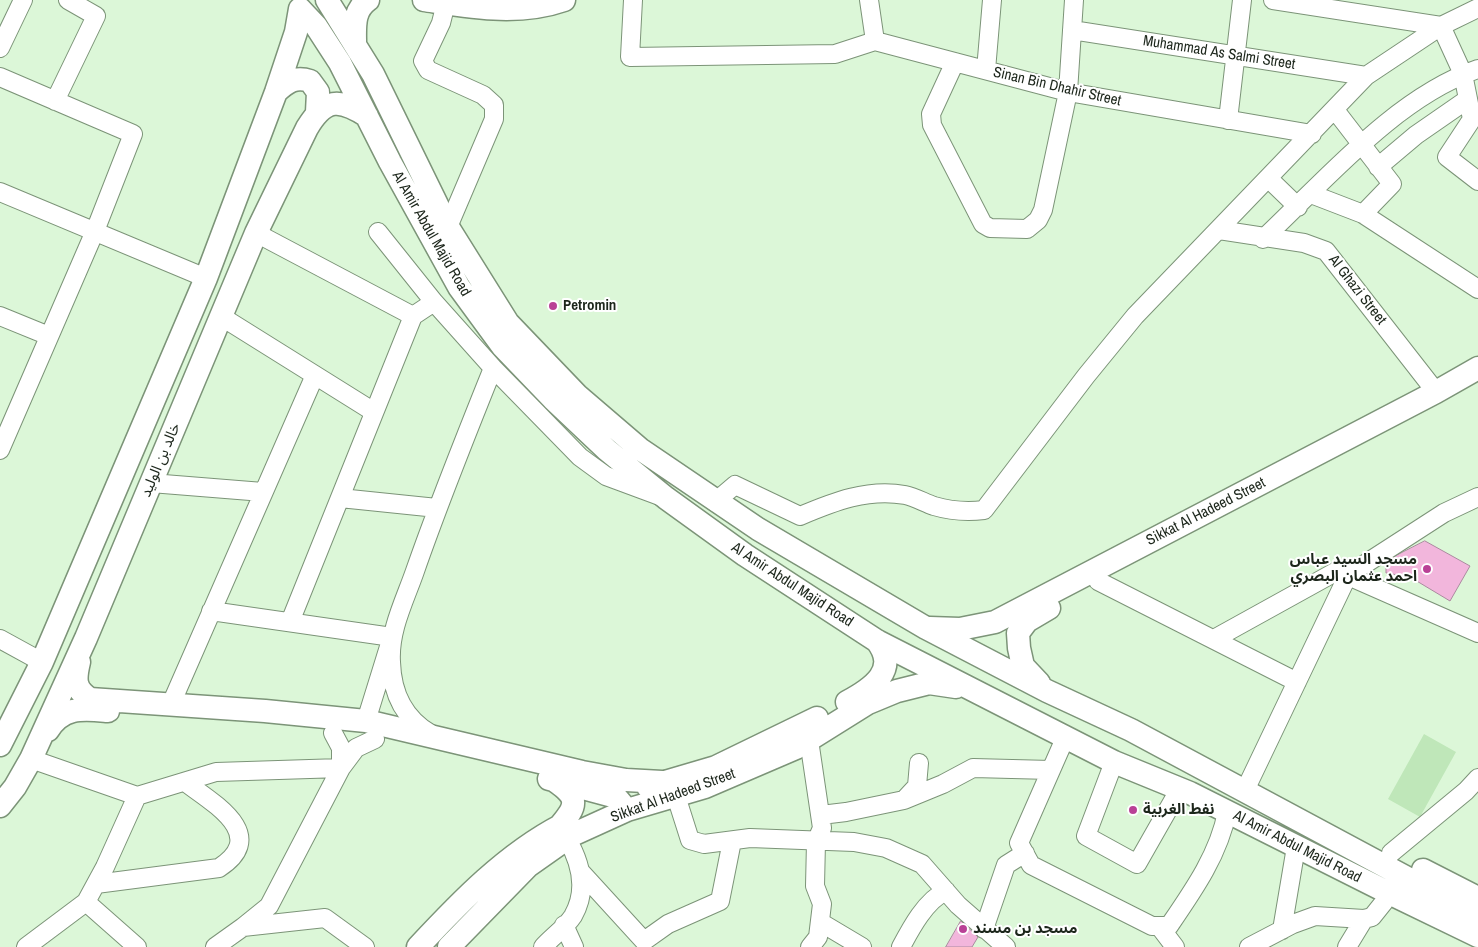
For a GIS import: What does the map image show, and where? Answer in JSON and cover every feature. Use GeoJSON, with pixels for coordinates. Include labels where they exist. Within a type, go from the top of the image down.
{"type":"FeatureCollection","features":[{"type":"Feature","properties":{"kind":"main road","name":"Al Amir Abdul Majid Road"},"geometry":{"type":"LineString","coordinates":[[327,0],[373,74],[448,227],[508,322],[542,360],[578,395],[640,449],[715,502],[926,628],[1047,691],[1131,730],[1478,916]]}},
{"type":"Feature","properties":{"kind":"main road"},"geometry":{"type":"LineString","coordinates":[[424,0],[446,4],[514,10],[532,9],[564,0]]}},
{"type":"Feature","properties":{"kind":"main road"},"geometry":{"type":"LineString","coordinates":[[355,43],[355,23],[359,1]]}},
{"type":"Feature","properties":{"kind":"main road","name":"Al Amir Abdul Majid Road"},"geometry":{"type":"LineString","coordinates":[[295,5],[330,46],[459,287],[503,347],[607,450],[666,498],[745,556],[877,641],[1114,762],[1190,794],[1226,816],[1294,851],[1478,936]]}},
{"type":"Feature","properties":{"kind":"main road","name":"خالد بن الوليد"},"geometry":{"type":"LineString","coordinates":[[0,745],[42,662],[206,278],[276,92],[296,32],[295,5]]}},
{"type":"Feature","properties":{"kind":"main road"},"geometry":{"type":"LineString","coordinates":[[276,92],[289,81],[296,79],[310,81],[318,92],[317,112]]}},
{"type":"Feature","properties":{"kind":"main road"},"geometry":{"type":"LineString","coordinates":[[317,112],[330,105],[339,104],[348,105],[367,116]]}},
{"type":"Feature","properties":{"kind":"main road","name":"خالد بن الوليد"},"geometry":{"type":"LineString","coordinates":[[0,806],[15,787],[31,759],[86,638],[256,233],[317,112]]}},
{"type":"Feature","properties":{"kind":"main road","name":"Sikkat Al Hadeed Street"},"geometry":{"type":"LineString","coordinates":[[926,628],[960,629],[995,622],[1436,392],[1478,368]]}},
{"type":"Feature","properties":{"kind":"main road","name":"Sikkat Al Hadeed Street"},"geometry":{"type":"LineString","coordinates":[[1047,691],[1023,666],[1018,648],[1018,633],[1027,621],[1098,581],[1478,384]]}},
{"type":"Feature","properties":{"kind":"main road"},"geometry":{"type":"LineString","coordinates":[[86,638],[75,683],[80,693],[90,699],[172,704],[438,738],[582,772],[669,789]]}},
{"type":"Feature","properties":{"kind":"main road","name":"Sikkat Al Hadeed Street"},"geometry":{"type":"LineString","coordinates":[[418,947],[479,886],[519,852],[563,833],[622,803],[669,789],[791,732],[863,694],[883,674],[886,662],[884,651],[877,641]]}},
{"type":"Feature","properties":{"kind":"main road","name":"Sikkat Al Hadeed Street"},"geometry":{"type":"LineString","coordinates":[[669,789],[706,787],[796,748],[868,704],[897,691],[929,683],[981,693]]}},
{"type":"Feature","properties":{"kind":"main road"},"geometry":{"type":"LineString","coordinates":[[31,759],[51,726],[63,714],[72,710],[233,722],[333,733],[370,730],[554,781],[622,803]]}},
{"type":"Feature","properties":{"kind":"main road"},"geometry":{"type":"LineString","coordinates":[[1131,730],[1250,782],[1478,898]]}},
{"type":"Feature","properties":{"kind":"main road"},"geometry":{"type":"LineString","coordinates":[[1114,762],[1226,816]]}},
{"type":"Feature","properties":{"kind":"main road"},"geometry":{"type":"LineString","coordinates":[[554,781],[570,791],[574,799],[572,812],[563,833]]}},
{"type":"Feature","properties":{"kind":"main road","name":"Sikkat Al Hadeed Street"},"geometry":{"type":"LineString","coordinates":[[452,946],[528,866],[563,833]]}},
{"type":"Feature","properties":{"kind":"main road"},"geometry":{"type":"LineString","coordinates":[[1294,851],[1384,902],[1473,947]]}},
{"type":"Feature","properties":{"kind":"street"},"geometry":{"type":"LineString","coordinates":[[0,48],[23,0]]}},
{"type":"Feature","properties":{"kind":"street"},"geometry":{"type":"LineString","coordinates":[[56,101],[96,16],[68,0]]}},
{"type":"Feature","properties":{"kind":"street"},"geometry":{"type":"LineString","coordinates":[[633,0],[630,56],[835,54],[875,41],[869,0]]}},
{"type":"Feature","properties":{"kind":"street"},"geometry":{"type":"LineString","coordinates":[[986,70],[992,0]]}},
{"type":"Feature","properties":{"kind":"street"},"geometry":{"type":"LineString","coordinates":[[955,62],[931,114],[932,125],[983,224],[990,228],[1027,229],[1038,220],[1043,210],[1068,92],[1074,0]]}},
{"type":"Feature","properties":{"kind":"street"},"geometry":{"type":"LineString","coordinates":[[1228,120],[1242,0]]}},
{"type":"Feature","properties":{"kind":"street"},"geometry":{"type":"LineString","coordinates":[[1273,0],[1441,26],[1470,72],[1468,99],[1475,118],[1447,157],[1478,181]]}},
{"type":"Feature","properties":{"kind":"street"},"geometry":{"type":"LineString","coordinates":[[446,4],[441,23],[423,61],[428,70],[483,95],[494,105],[494,119],[448,227]]}},
{"type":"Feature","properties":{"kind":"street"},"geometry":{"type":"LineString","coordinates":[[715,502],[735,485],[800,516],[853,496],[881,494],[906,495],[937,507],[966,512],[984,510],[1086,376],[1135,316],[1269,179],[1366,76],[1441,26],[1478,8]]}},
{"type":"Feature","properties":{"kind":"street","name":"Muhammad As Salmi Street"},"geometry":{"type":"LineString","coordinates":[[1072,30],[1366,76]]}},
{"type":"Feature","properties":{"kind":"street","name":"Sinan Bin Dhahir Street"},"geometry":{"type":"LineString","coordinates":[[875,41],[1068,92],[1312,134]]}},
{"type":"Feature","properties":{"kind":"street"},"geometry":{"type":"LineString","coordinates":[[1263,239],[1361,146],[1416,100],[1470,72]]}},
{"type":"Feature","properties":{"kind":"street"},"geometry":{"type":"LineString","coordinates":[[0,77],[133,134],[94,232],[0,450]]}},
{"type":"Feature","properties":{"kind":"street"},"geometry":{"type":"LineString","coordinates":[[1378,167],[1416,135],[1468,99]]}},
{"type":"Feature","properties":{"kind":"street"},"geometry":{"type":"LineString","coordinates":[[1335,110],[1392,184],[1363,214]]}},
{"type":"Feature","properties":{"kind":"street"},"geometry":{"type":"LineString","coordinates":[[1269,179],[1298,207]]}},
{"type":"Feature","properties":{"kind":"street"},"geometry":{"type":"LineString","coordinates":[[0,192],[206,278]]}},
{"type":"Feature","properties":{"kind":"street"},"geometry":{"type":"LineString","coordinates":[[1312,194],[1363,214],[1478,289]]}},
{"type":"Feature","properties":{"kind":"street","name":"Al Ghazi Street"},"geometry":{"type":"LineString","coordinates":[[1219,230],[1263,239],[1304,243],[1326,250],[1436,392]]}},
{"type":"Feature","properties":{"kind":"street"},"geometry":{"type":"LineString","coordinates":[[378,232],[434,302],[493,368],[580,457],[606,476],[634,488],[666,498]]}},
{"type":"Feature","properties":{"kind":"street"},"geometry":{"type":"LineString","coordinates":[[256,233],[413,316]]}},
{"type":"Feature","properties":{"kind":"street"},"geometry":{"type":"LineString","coordinates":[[290,622],[413,316],[434,302]]}},
{"type":"Feature","properties":{"kind":"street"},"geometry":{"type":"LineString","coordinates":[[0,316],[49,336]]}},
{"type":"Feature","properties":{"kind":"street"},"geometry":{"type":"LineString","coordinates":[[222,316],[374,412]]}},
{"type":"Feature","properties":{"kind":"street"},"geometry":{"type":"LineString","coordinates":[[215,947],[269,906],[341,768],[370,730],[392,636],[437,508],[493,368]]}},
{"type":"Feature","properties":{"kind":"street"},"geometry":{"type":"LineString","coordinates":[[172,704],[315,375]]}},
{"type":"Feature","properties":{"kind":"street"},"geometry":{"type":"LineString","coordinates":[[151,483],[264,492]]}},
{"type":"Feature","properties":{"kind":"street"},"geometry":{"type":"LineString","coordinates":[[1250,782],[1348,575],[1444,513],[1478,497]]}},
{"type":"Feature","properties":{"kind":"street"},"geometry":{"type":"LineString","coordinates":[[340,498],[437,508]]}},
{"type":"Feature","properties":{"kind":"street"},"geometry":{"type":"LineString","coordinates":[[1214,639],[1337,571],[1478,633]]}},
{"type":"Feature","properties":{"kind":"street"},"geometry":{"type":"LineString","coordinates":[[1098,581],[1297,682]]}},
{"type":"Feature","properties":{"kind":"street"},"geometry":{"type":"LineString","coordinates":[[211,611],[392,636]]}},
{"type":"Feature","properties":{"kind":"street"},"geometry":{"type":"LineString","coordinates":[[392,636],[391,662],[394,686],[402,708],[416,725],[438,738]]}},
{"type":"Feature","properties":{"kind":"street"},"geometry":{"type":"LineString","coordinates":[[0,639],[42,662]]}},
{"type":"Feature","properties":{"kind":"street"},"geometry":{"type":"LineString","coordinates":[[333,733],[341,748],[341,768]]}},
{"type":"Feature","properties":{"kind":"street"},"geometry":{"type":"LineString","coordinates":[[1066,736],[1019,843],[1031,865],[1152,926],[1169,926],[1189,897],[1211,860],[1226,816]]}},
{"type":"Feature","properties":{"kind":"street"},"geometry":{"type":"LineString","coordinates":[[809,740],[822,828],[816,842],[816,886],[822,904],[818,938],[810,947]]}},
{"type":"Feature","properties":{"kind":"street"},"geometry":{"type":"LineString","coordinates":[[31,759],[137,796],[216,772],[341,768]]}},
{"type":"Feature","properties":{"kind":"street"},"geometry":{"type":"LineString","coordinates":[[1114,762],[1086,836],[1137,864],[1178,792]]}},
{"type":"Feature","properties":{"kind":"street"},"geometry":{"type":"LineString","coordinates":[[904,800],[917,786],[919,763]]}},
{"type":"Feature","properties":{"kind":"street"},"geometry":{"type":"LineString","coordinates":[[821,814],[846,812],[904,800],[942,784],[972,768],[982,766],[1051,770]]}},
{"type":"Feature","properties":{"kind":"street"},"geometry":{"type":"LineString","coordinates":[[1391,853],[1466,791],[1478,778]]}},
{"type":"Feature","properties":{"kind":"street"},"geometry":{"type":"LineString","coordinates":[[96,884],[219,868],[233,860],[240,843],[237,826],[225,812],[185,782]]}},
{"type":"Feature","properties":{"kind":"street"},"geometry":{"type":"LineString","coordinates":[[669,789],[690,840],[704,844],[750,838],[854,842],[886,848],[922,864],[984,929],[1006,947]]}},
{"type":"Feature","properties":{"kind":"street"},"geometry":{"type":"LineString","coordinates":[[26,947],[86,902],[137,796]]}},
{"type":"Feature","properties":{"kind":"street"},"geometry":{"type":"LineString","coordinates":[[543,947],[572,916],[583,887],[578,858],[563,833]]}},
{"type":"Feature","properties":{"kind":"street"},"geometry":{"type":"LineString","coordinates":[[580,871],[635,934],[644,941],[668,924],[720,901],[732,840]]}},
{"type":"Feature","properties":{"kind":"street"},"geometry":{"type":"LineString","coordinates":[[1282,930],[1294,851]]}},
{"type":"Feature","properties":{"kind":"street"},"geometry":{"type":"LineString","coordinates":[[984,929],[1006,865],[1025,853]]}},
{"type":"Feature","properties":{"kind":"street"},"geometry":{"type":"LineString","coordinates":[[902,947],[921,914],[940,894],[946,891]]}},
{"type":"Feature","properties":{"kind":"street"},"geometry":{"type":"LineString","coordinates":[[86,902],[137,947]]}},
{"type":"Feature","properties":{"kind":"street"},"geometry":{"type":"LineString","coordinates":[[1249,947],[1282,930],[1316,916],[1364,919],[1372,916],[1384,902]]}},
{"type":"Feature","properties":{"kind":"street"},"geometry":{"type":"LineString","coordinates":[[243,927],[325,918],[365,947]]}},
{"type":"Feature","properties":{"kind":"street"},"geometry":{"type":"LineString","coordinates":[[1347,947],[1364,919]]}},
{"type":"Feature","properties":{"kind":"street"},"geometry":{"type":"LineString","coordinates":[[820,922],[862,947]]}},
{"type":"Feature","properties":{"kind":"street"},"geometry":{"type":"LineString","coordinates":[[564,925],[574,947]]}},
{"type":"Feature","properties":{"kind":"street"},"geometry":{"type":"LineString","coordinates":[[1159,926],[1175,947]]}},
{"type":"Feature","properties":{"kind":"green space"},"geometry":{"type":"Polygon","coordinates":[[[1424,734],[1456,752],[1420,817],[1388,799],[1424,734]]]}},
{"type":"Feature","properties":{"kind":"building","name":"مسجد السيد عباس احمد عثمان البصري"},"geometry":{"type":"Polygon","coordinates":[[[1425,541],[1470,566],[1450,601],[1410,577],[1386,573],[1386,561],[1425,541]]]}},
{"type":"Feature","properties":{"kind":"building","name":"مسجد بن مسند"},"geometry":{"type":"Polygon","coordinates":[[[961,921],[978,937],[972,947],[946,947],[961,921]]]}},
{"type":"Feature","properties":{"kind":"place","name":"Petromin"},"geometry":{"type":"Point","coordinates":[553,306]}},
{"type":"Feature","properties":{"kind":"place","name":"مسجد السيد عباس احمد عثمان البصري"},"geometry":{"type":"Point","coordinates":[1427,569]}},
{"type":"Feature","properties":{"kind":"place","name":"نفط الغربية"},"geometry":{"type":"Point","coordinates":[1133,810]}},
{"type":"Feature","properties":{"kind":"place","name":"مسجد بن مسند"},"geometry":{"type":"Point","coordinates":[963,929]}}]}
